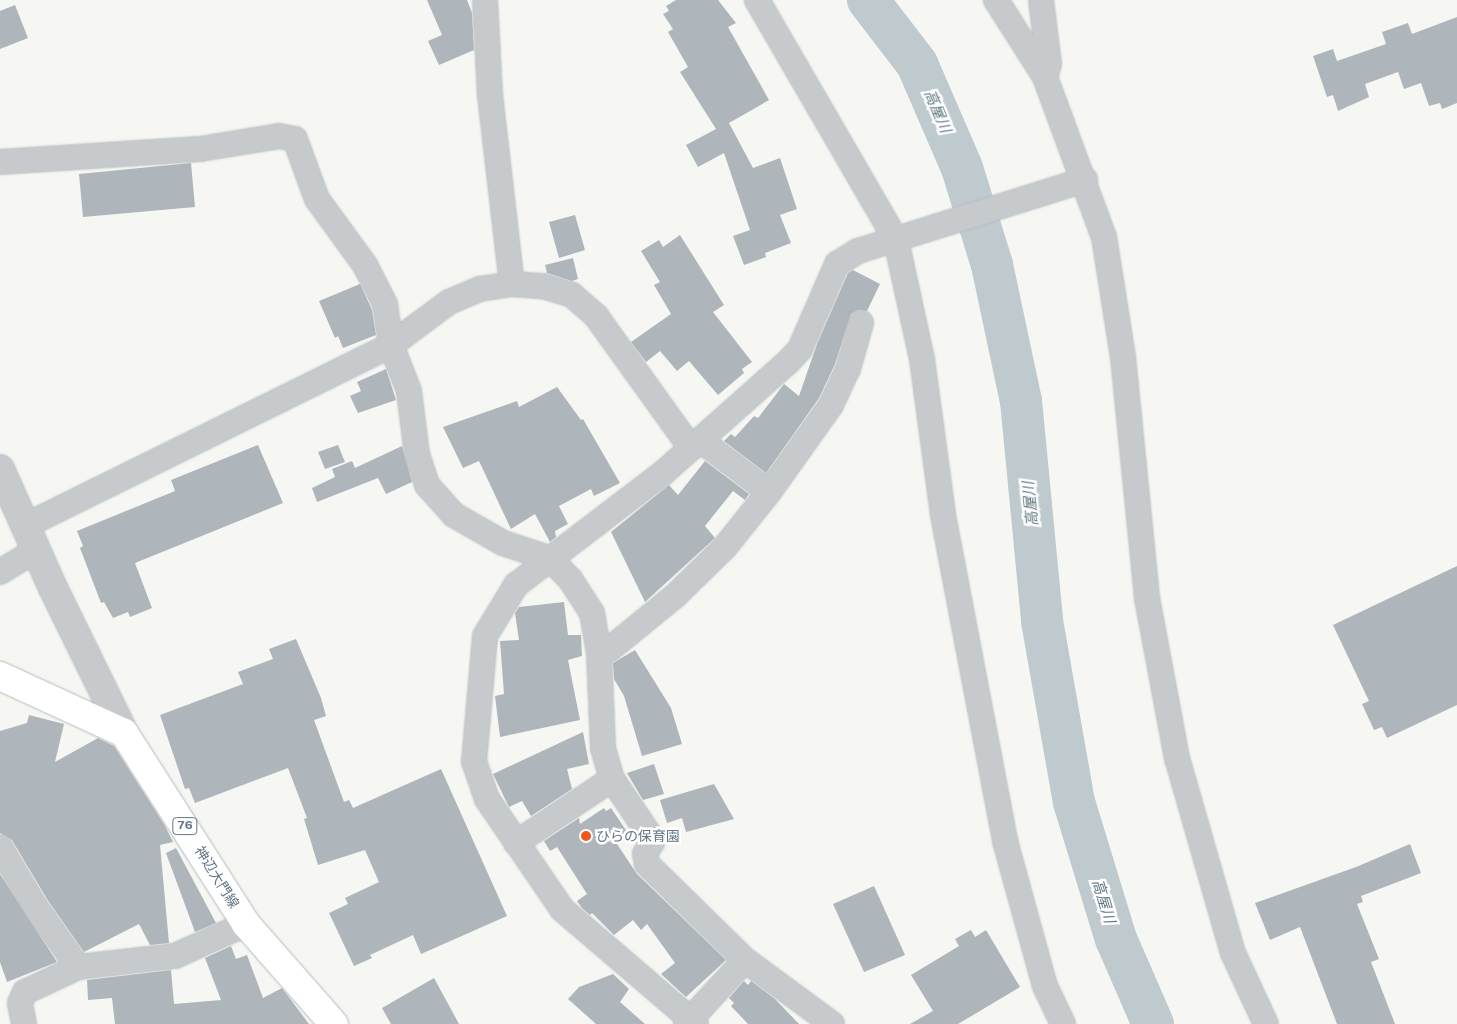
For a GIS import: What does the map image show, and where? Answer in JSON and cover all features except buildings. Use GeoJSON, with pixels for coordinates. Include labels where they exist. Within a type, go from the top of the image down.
{"type":"FeatureCollection","features":[{"type":"Feature","properties":{"kind":"main road"},"geometry":{"type":"LineString","coordinates":[[0,676],[124,732]]}},
{"type":"Feature","properties":{"kind":"main road","name":"神辺大門線"},"geometry":{"type":"LineString","coordinates":[[124,732],[246,924],[334,1024]]}},
{"type":"Feature","properties":{"kind":"street"},"geometry":{"type":"LineString","coordinates":[[485,0],[490,95],[512,284]]}},
{"type":"Feature","properties":{"kind":"street"},"geometry":{"type":"LineString","coordinates":[[758,0],[901,239],[922,359],[943,515],[1005,841],[1045,986],[1063,1024]]}},
{"type":"Feature","properties":{"kind":"street"},"geometry":{"type":"LineString","coordinates":[[996,0],[1045,77],[1104,237],[1123,357],[1147,598],[1177,758],[1233,953],[1266,1024]]}},
{"type":"Feature","properties":{"kind":"street"},"geometry":{"type":"LineString","coordinates":[[1041,0],[1049,64],[1045,77]]}},
{"type":"Feature","properties":{"kind":"street"},"geometry":{"type":"LineString","coordinates":[[0,162],[200,149],[279,136],[295,139],[317,199],[365,265],[385,304],[391,345],[409,391],[417,454],[427,485],[454,515],[503,543],[548,558],[570,579],[592,613],[599,652],[603,748],[612,780],[650,834],[652,842],[645,854],[648,864],[745,960],[832,1024]]}},
{"type":"Feature","properties":{"kind":"street"},"geometry":{"type":"LineString","coordinates":[[745,960],[690,1022],[562,909],[486,798],[474,762],[485,636],[516,585],[548,558],[663,473],[800,349],[836,264],[858,251],[1082,181]]}},
{"type":"Feature","properties":{"kind":"street"},"geometry":{"type":"LineString","coordinates":[[0,572],[30,538],[391,345],[449,302],[480,289],[512,284],[543,286],[572,295],[596,316],[696,444],[769,492]]}},
{"type":"Feature","properties":{"kind":"street"},"geometry":{"type":"LineString","coordinates":[[599,652],[610,649],[676,595],[725,547],[769,492],[831,405],[848,369],[861,323]]}},
{"type":"Feature","properties":{"kind":"street"},"geometry":{"type":"LineString","coordinates":[[0,469],[30,538],[124,732]]}},
{"type":"Feature","properties":{"kind":"street"},"geometry":{"type":"LineString","coordinates":[[516,843],[612,780]]}},
{"type":"Feature","properties":{"kind":"street"},"geometry":{"type":"LineString","coordinates":[[0,847],[40,914],[78,967]]}},
{"type":"Feature","properties":{"kind":"street"},"geometry":{"type":"LineString","coordinates":[[24,1024],[20,1003],[24,992],[78,967],[175,956],[246,924]]}},
{"type":"Feature","properties":{"kind":"waterway","name":"高屋川"},"geometry":{"type":"LineString","coordinates":[[868,0],[917,64],[962,168],[992,265],[1021,401],[1042,621],[1074,802],[1116,939],[1153,1024]]}},
{"type":"Feature","properties":{"kind":"place","name":"ひらの保育園"},"geometry":{"type":"Point","coordinates":[586,836]}}]}
